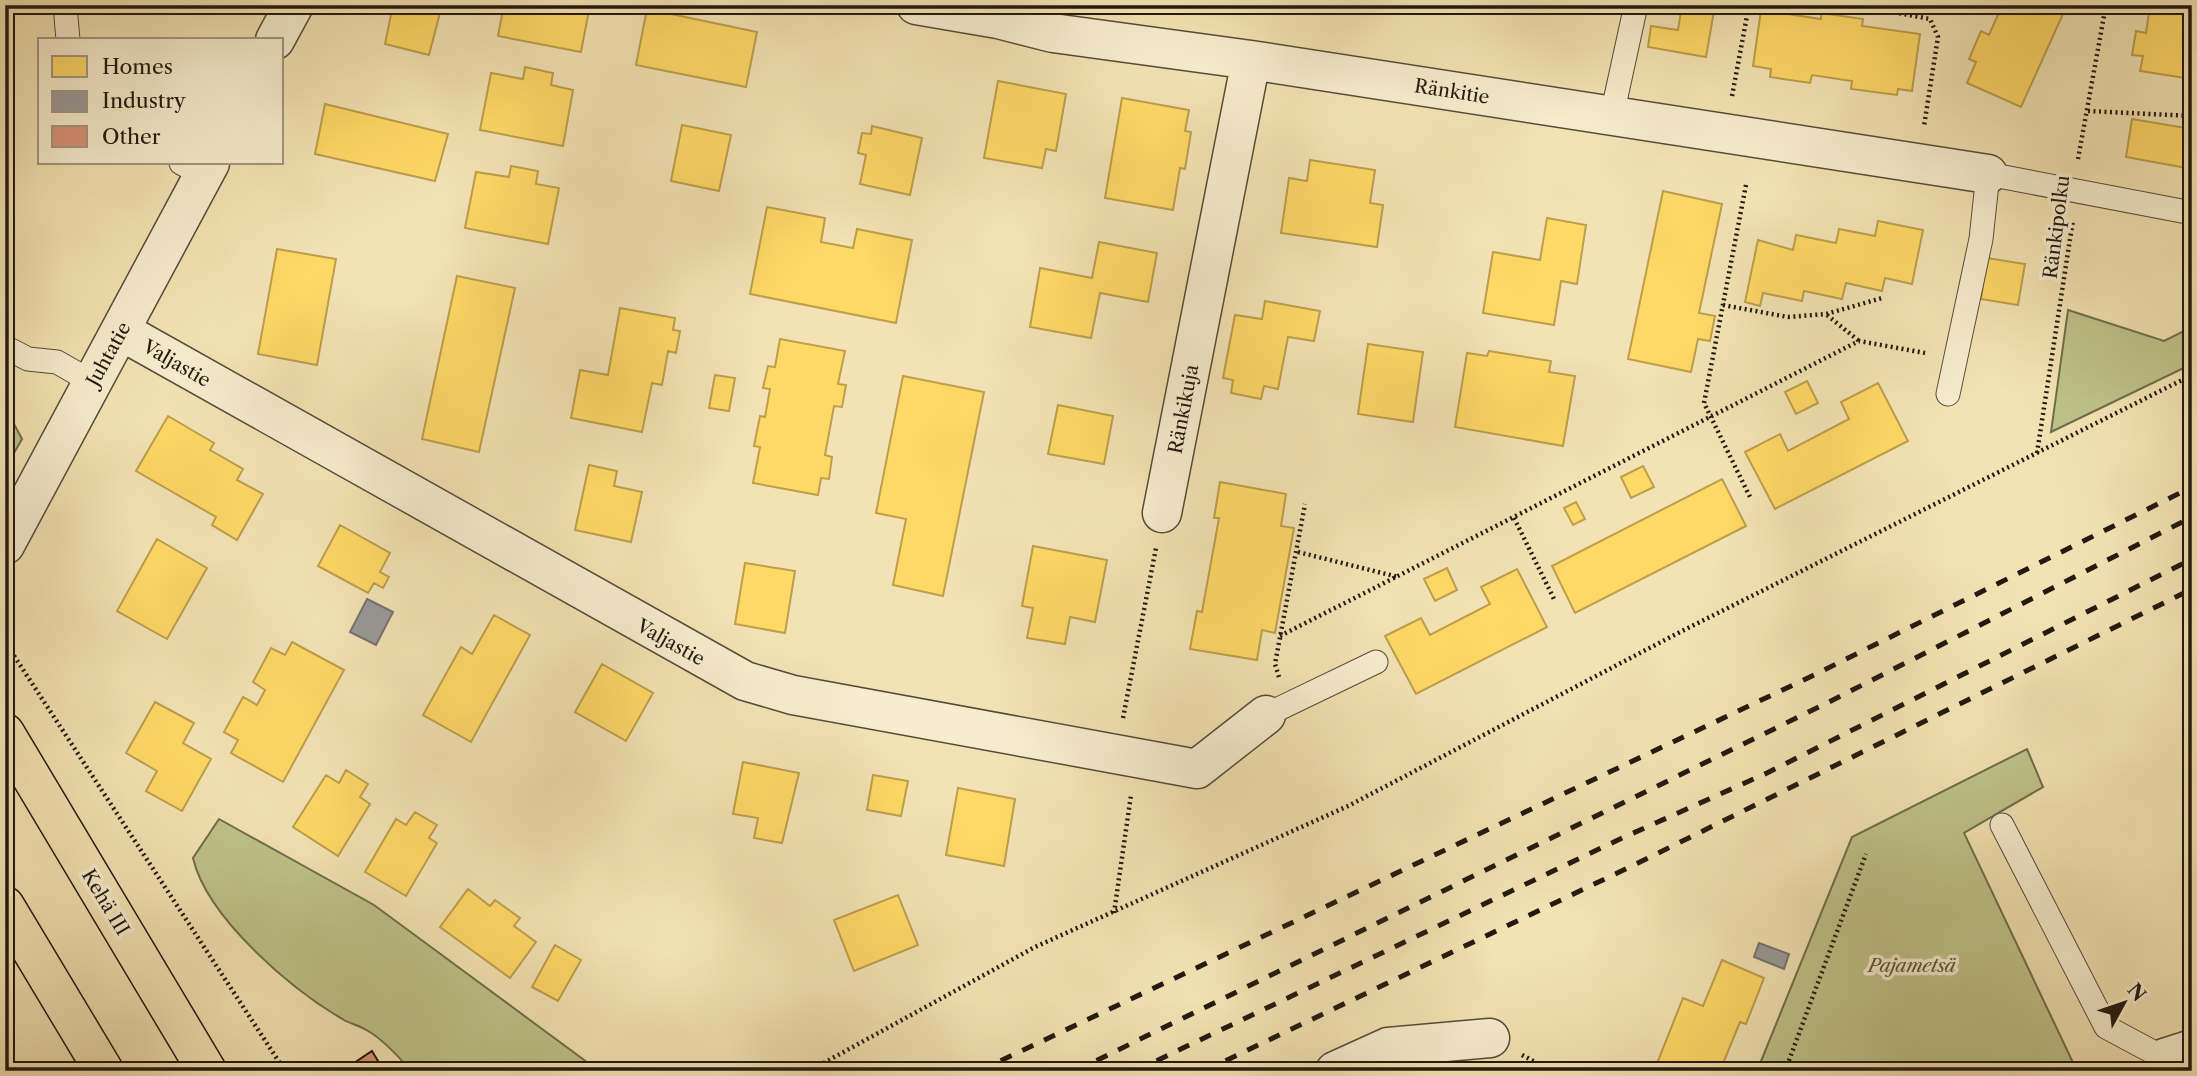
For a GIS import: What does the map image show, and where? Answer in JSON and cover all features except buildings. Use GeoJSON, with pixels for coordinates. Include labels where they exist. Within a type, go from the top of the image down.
{"type":"FeatureCollection","features":[{"type":"Feature","properties":{"kind":"highway","name":"Kehä III"},"geometry":{"type":"LineString","coordinates":[[5,733],[207,1071]]}},
{"type":"Feature","properties":{"kind":"highway"},"geometry":{"type":"LineString","coordinates":[[5,905],[104,1071]]}},
{"type":"Feature","properties":{"kind":"street"},"geometry":{"type":"LineString","coordinates":[[276,38],[293,5]]}},
{"type":"Feature","properties":{"kind":"street","name":"Ränkitie"},"geometry":{"type":"LineString","coordinates":[[916,5],[999,19],[1053,33],[1251,60],[1988,174]]}},
{"type":"Feature","properties":{"kind":"street","name":"Ränkikuja"},"geometry":{"type":"LineString","coordinates":[[1163,513],[1251,60]]}},
{"type":"Feature","properties":{"kind":"street","name":"Juhtatie"},"geometry":{"type":"LineString","coordinates":[[5,545],[121,331],[198,167]]}},
{"type":"Feature","properties":{"kind":"street","name":"Valjastie"},"geometry":{"type":"LineString","coordinates":[[121,331],[745,681],[793,695],[1196,769],[1277,710]]}},
{"type":"Feature","properties":{"kind":"street"},"geometry":{"type":"LineString","coordinates":[[1335,1071],[1388,1046],[1490,1038]]}},
{"type":"Feature","properties":{"kind":"lane"},"geometry":{"type":"LineString","coordinates":[[65,5],[68,38]]}},
{"type":"Feature","properties":{"kind":"lane"},"geometry":{"type":"LineString","coordinates":[[1612,116],[1636,5]]}},
{"type":"Feature","properties":{"kind":"lane"},"geometry":{"type":"LineString","coordinates":[[1948,394],[1981,239],[1988,174],[2192,214]]}},
{"type":"Feature","properties":{"kind":"lane"},"geometry":{"type":"LineString","coordinates":[[5,347],[28,359],[57,362],[92,382]]}},
{"type":"Feature","properties":{"kind":"lane"},"geometry":{"type":"LineString","coordinates":[[1277,710],[1376,662]]}},
{"type":"Feature","properties":{"kind":"lane"},"geometry":{"type":"LineString","coordinates":[[2002,825],[2106,1027],[2170,1059]]}},
{"type":"Feature","properties":{"kind":"path"},"geometry":{"type":"LineString","coordinates":[[1730,108],[1749,5]]}},
{"type":"Feature","properties":{"kind":"path"},"geometry":{"type":"LineString","coordinates":[[1856,5],[1930,19],[1938,37],[1922,139]]}},
{"type":"Feature","properties":{"kind":"path","name":"Ränkipolku"},"geometry":{"type":"LineString","coordinates":[[2037,453],[2077,193],[2078,159],[2106,5]]}},
{"type":"Feature","properties":{"kind":"path"},"geometry":{"type":"LineString","coordinates":[[2088,111],[2192,116]]}},
{"type":"Feature","properties":{"kind":"path"},"geometry":{"type":"LineString","coordinates":[[1746,185],[1704,403],[1750,497]]}},
{"type":"Feature","properties":{"kind":"path"},"geometry":{"type":"LineString","coordinates":[[1723,306],[1788,317],[1826,314],[1882,298]]}},
{"type":"Feature","properties":{"kind":"path"},"geometry":{"type":"LineString","coordinates":[[1826,314],[1859,341],[1954,358]]}},
{"type":"Feature","properties":{"kind":"path"},"geometry":{"type":"LineString","coordinates":[[1280,636],[1859,341]]}},
{"type":"Feature","properties":{"kind":"path"},"geometry":{"type":"LineString","coordinates":[[809,1071],[1035,947],[1348,806],[1682,631],[2192,374]]}},
{"type":"Feature","properties":{"kind":"path"},"geometry":{"type":"LineString","coordinates":[[1277,710],[1275,664],[1306,504]]}},
{"type":"Feature","properties":{"kind":"path"},"geometry":{"type":"LineString","coordinates":[[1114,913],[1132,789],[1120,730],[1163,513]]}},
{"type":"Feature","properties":{"kind":"path"},"geometry":{"type":"LineString","coordinates":[[1514,517],[1554,599]]}},
{"type":"Feature","properties":{"kind":"path"},"geometry":{"type":"LineString","coordinates":[[1298,552],[1398,577]]}},
{"type":"Feature","properties":{"kind":"path"},"geometry":{"type":"LineString","coordinates":[[5,642],[285,1071]]}},
{"type":"Feature","properties":{"kind":"path"},"geometry":{"type":"LineString","coordinates":[[1784,1071],[1866,854]]}},
{"type":"Feature","properties":{"kind":"green space"},"geometry":{"type":"Polygon","coordinates":[[[2068,310],[2164,341],[2192,327],[2192,364],[2051,432],[2068,310]]]}},
{"type":"Feature","properties":{"kind":"green space"},"geometry":{"type":"Polygon","coordinates":[[[5,407],[22,439],[5,469],[5,407]]]}},
{"type":"Feature","properties":{"kind":"green space","name":"Pajametsä"},"geometry":{"type":"Polygon","coordinates":[[[2027,749],[2043,787],[1964,833],[2077,1071],[1757,1071],[1852,837],[2027,749]]]}},
{"type":"Feature","properties":{"kind":"green space"},"geometry":{"type":"Polygon","coordinates":[[[219,819],[374,905],[599,1071],[411,1071],[374,1035],[323,1007],[277,971],[254,950],[215,904],[201,881],[193,858],[219,819]]]}},
{"type":"Feature","properties":{"kind":"railway"},"geometry":{"type":"LineString","coordinates":[[979,1071],[1812,676],[2192,487]]}},
{"type":"Feature","properties":{"kind":"railway"},"geometry":{"type":"LineString","coordinates":[[1075,1071],[1827,703],[2192,517]]}},
{"type":"Feature","properties":{"kind":"railway"},"geometry":{"type":"LineString","coordinates":[[1135,1071],[1620,839],[1767,773],[2192,559]]}},
{"type":"Feature","properties":{"kind":"railway"},"geometry":{"type":"LineString","coordinates":[[1204,1071],[1634,865],[2192,589]]}}]}
